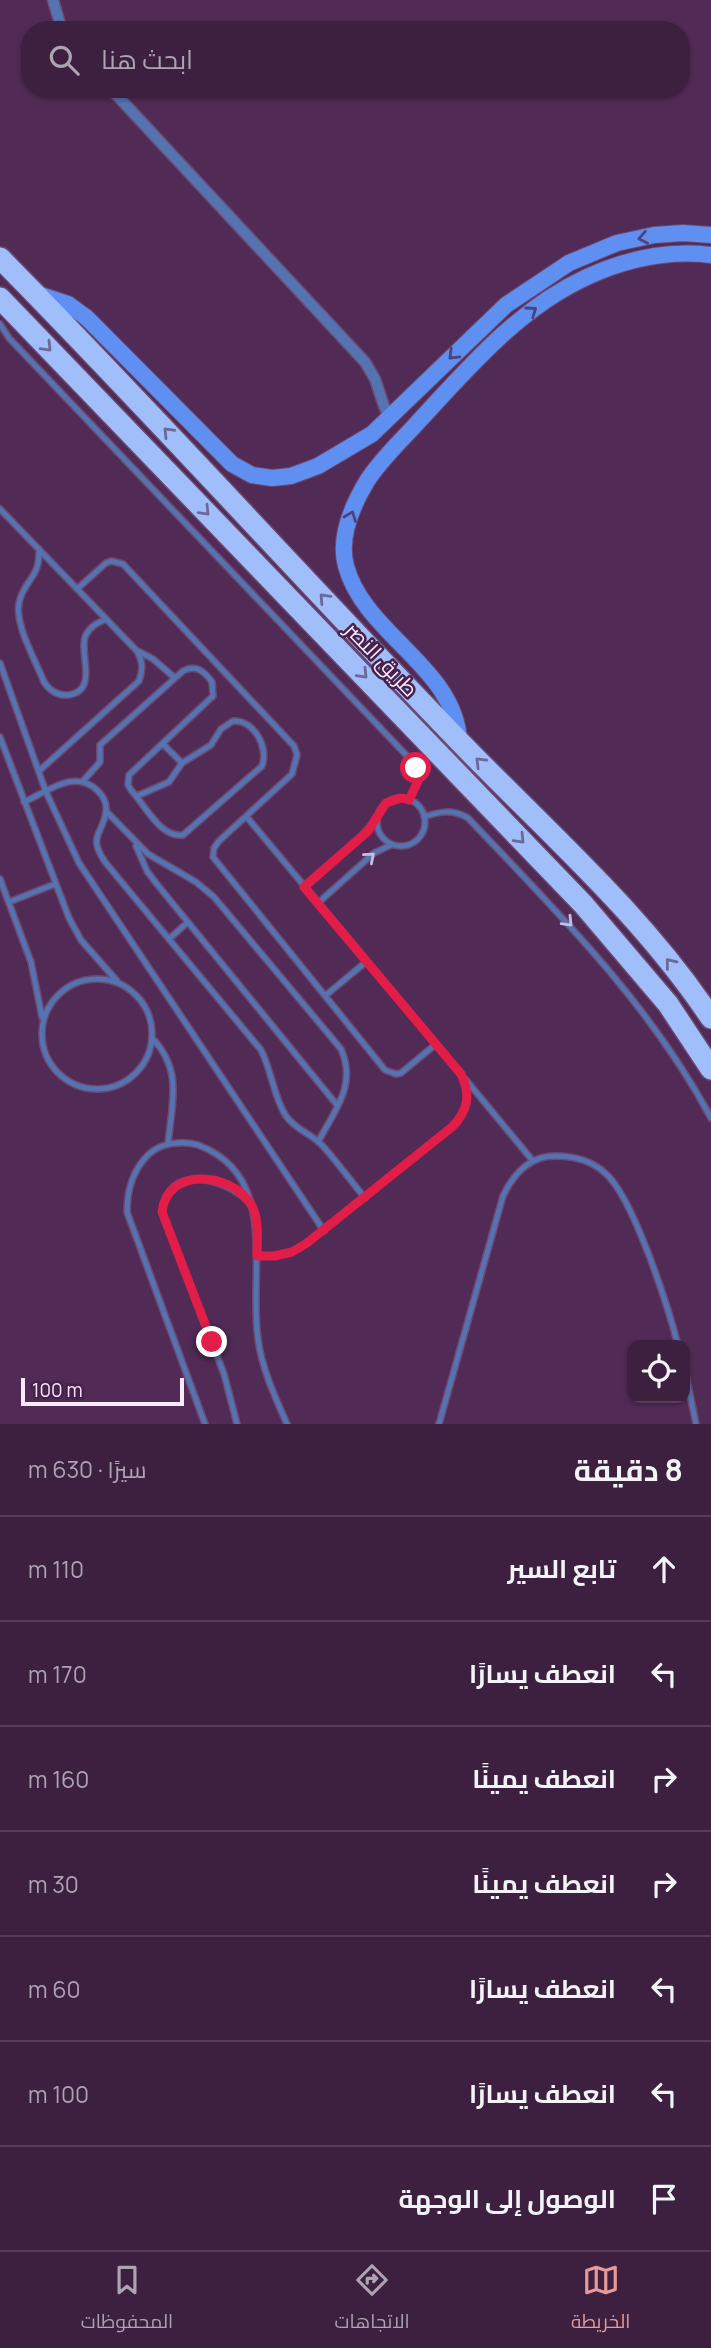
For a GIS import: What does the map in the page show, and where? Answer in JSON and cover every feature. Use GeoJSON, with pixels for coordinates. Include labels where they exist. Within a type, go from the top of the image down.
{"type":"FeatureCollection","features":[{"type":"Feature","properties":{"kind":"highway","name":"طريق النصر"},"geometry":{"type":"LineString","coordinates":[[0,258],[459,741],[601,883],[694,992],[711,1018]]}},
{"type":"Feature","properties":{"kind":"highway","name":"طريق النصر"},"geometry":{"type":"LineString","coordinates":[[0,298],[583,904],[668,1004],[711,1069]]}},
{"type":"Feature","properties":{"kind":"street"},"geometry":{"type":"LineString","coordinates":[[53,0],[59,21]]}},
{"type":"Feature","properties":{"kind":"street"},"geometry":{"type":"LineString","coordinates":[[118,98],[365,362],[375,379],[390,418]]}},
{"type":"Feature","properties":{"kind":"street"},"geometry":{"type":"LineString","coordinates":[[35,293],[68,304],[87,318],[232,464],[252,475],[272,478],[318,466],[358,444],[390,418],[478,329],[533,284],[569,263],[617,243],[654,235],[711,235]]}},
{"type":"Feature","properties":{"kind":"street"},"geometry":{"type":"LineString","coordinates":[[459,741],[457,721],[449,703],[421,667],[374,617],[354,589],[345,565],[343,541],[359,495],[384,459],[426,414],[506,331],[530,312],[576,283],[636,259],[671,253],[711,255]]}},
{"type":"Feature","properties":{"kind":"street"},"geometry":{"type":"LineString","coordinates":[[410,398],[426,414]]}},
{"type":"Feature","properties":{"kind":"lane"},"geometry":{"type":"LineString","coordinates":[[0,324],[9,338],[409,758],[419,779],[409,800]]}},
{"type":"Feature","properties":{"kind":"lane"},"geometry":{"type":"LineString","coordinates":[[0,509],[137,651],[142,660],[143,671],[139,681],[38,771]]}},
{"type":"Feature","properties":{"kind":"lane"},"geometry":{"type":"LineString","coordinates":[[39,549],[40,562],[36,574],[22,592],[18,612],[49,689],[65,695],[81,688],[87,672],[83,645],[86,633],[94,624],[106,619]]}},
{"type":"Feature","properties":{"kind":"lane"},"geometry":{"type":"LineString","coordinates":[[77,589],[106,563],[111,561],[123,564],[294,746],[297,755],[292,774],[219,841],[214,848],[213,858],[390,1073],[401,1073],[436,1044]]}},
{"type":"Feature","properties":{"kind":"lane"},"geometry":{"type":"LineString","coordinates":[[137,651],[153,659],[175,678]]}},
{"type":"Feature","properties":{"kind":"lane"},"geometry":{"type":"LineString","coordinates":[[0,663],[46,792],[67,840],[92,885],[324,1231]]}},
{"type":"Feature","properties":{"kind":"lane"},"geometry":{"type":"LineString","coordinates":[[84,780],[100,762],[100,745],[188,668],[200,669],[212,682],[213,696],[129,775],[128,785],[166,832],[176,836],[183,835],[258,771],[265,760],[253,727],[241,721],[233,721],[221,729],[211,746],[182,763],[169,782],[137,796]]}},
{"type":"Feature","properties":{"kind":"lane"},"geometry":{"type":"LineString","coordinates":[[0,737],[69,918],[81,940],[119,983]]}},
{"type":"Feature","properties":{"kind":"lane"},"geometry":{"type":"LineString","coordinates":[[163,744],[182,763]]}},
{"type":"Feature","properties":{"kind":"lane"},"geometry":{"type":"LineString","coordinates":[[24,802],[76,779],[84,780],[102,795],[106,811],[135,842],[161,863],[214,897],[337,1043],[347,1062],[345,1091],[318,1142]]}},
{"type":"Feature","properties":{"kind":"lane"},"geometry":{"type":"LineString","coordinates":[[304,887],[362,837],[386,803],[401,798],[416,803],[424,817],[425,825],[417,840],[410,844],[383,847],[318,903]]}},
{"type":"Feature","properties":{"kind":"lane"},"geometry":{"type":"LineString","coordinates":[[424,817],[447,810],[468,818],[584,940],[626,989],[665,1042],[711,1118]]}},
{"type":"Feature","properties":{"kind":"lane"},"geometry":{"type":"LineString","coordinates":[[106,811],[96,842],[99,853],[261,1050],[280,1105],[287,1117],[318,1142],[365,1198]]}},
{"type":"Feature","properties":{"kind":"lane"},"geometry":{"type":"LineString","coordinates":[[246,816],[533,1161]]}},
{"type":"Feature","properties":{"kind":"lane"},"geometry":{"type":"LineString","coordinates":[[377,817],[380,834],[393,844]]}},
{"type":"Feature","properties":{"kind":"lane"},"geometry":{"type":"LineString","coordinates":[[135,842],[147,871],[337,1105]]}},
{"type":"Feature","properties":{"kind":"lane"},"geometry":{"type":"LineString","coordinates":[[0,879],[31,962],[43,1020],[42,1040],[52,1066],[66,1079],[93,1088],[121,1083],[136,1072],[147,1056],[152,1038],[150,1018],[141,1001],[128,988],[110,980],[91,979],[72,984],[51,1003],[43,1020]]}},
{"type":"Feature","properties":{"kind":"lane"},"geometry":{"type":"LineString","coordinates":[[9,902],[55,884]]}},
{"type":"Feature","properties":{"kind":"lane"},"geometry":{"type":"LineString","coordinates":[[169,939],[188,922]]}},
{"type":"Feature","properties":{"kind":"lane"},"geometry":{"type":"LineString","coordinates":[[325,996],[366,961]]}},
{"type":"Feature","properties":{"kind":"lane"},"geometry":{"type":"LineString","coordinates":[[152,1038],[166,1055],[174,1076],[168,1144]]}},
{"type":"Feature","properties":{"kind":"lane"},"geometry":{"type":"LineString","coordinates":[[257,1256],[292,1252],[324,1231],[460,1119],[468,1097],[461,1074]]}},
{"type":"Feature","properties":{"kind":"lane"},"geometry":{"type":"LineString","coordinates":[[205,1424],[127,1213],[127,1195],[141,1162],[153,1150],[168,1144],[190,1143],[211,1150],[228,1163],[241,1180],[252,1204],[257,1230],[254,1312],[258,1341],[265,1370],[287,1424]]}},
{"type":"Feature","properties":{"kind":"lane"},"geometry":{"type":"LineString","coordinates":[[439,1424],[503,1196],[515,1176],[533,1161],[551,1156],[588,1161],[605,1172],[618,1186],[661,1292],[676,1340]]}},
{"type":"Feature","properties":{"kind":"lane"},"geometry":{"type":"LineString","coordinates":[[237,1424],[224,1374],[162,1212],[163,1201],[169,1191],[177,1183],[193,1180],[225,1184],[240,1192],[252,1204]]}},
{"type":"Feature","properties":{"kind":"lane"},"geometry":{"type":"LineString","coordinates":[[690,1395],[696,1424]]}},
{"type":"Feature","properties":{"kind":"route"},"geometry":{"type":"LineString","coordinates":[[212,1342],[162,1212],[163,1201],[177,1183],[209,1180],[240,1192],[252,1204],[257,1230],[257,1256],[292,1252],[324,1231],[452,1127],[466,1108],[468,1097],[461,1074],[304,887],[368,831],[386,803],[393,799],[409,800],[419,779],[416,768]]}}]}
